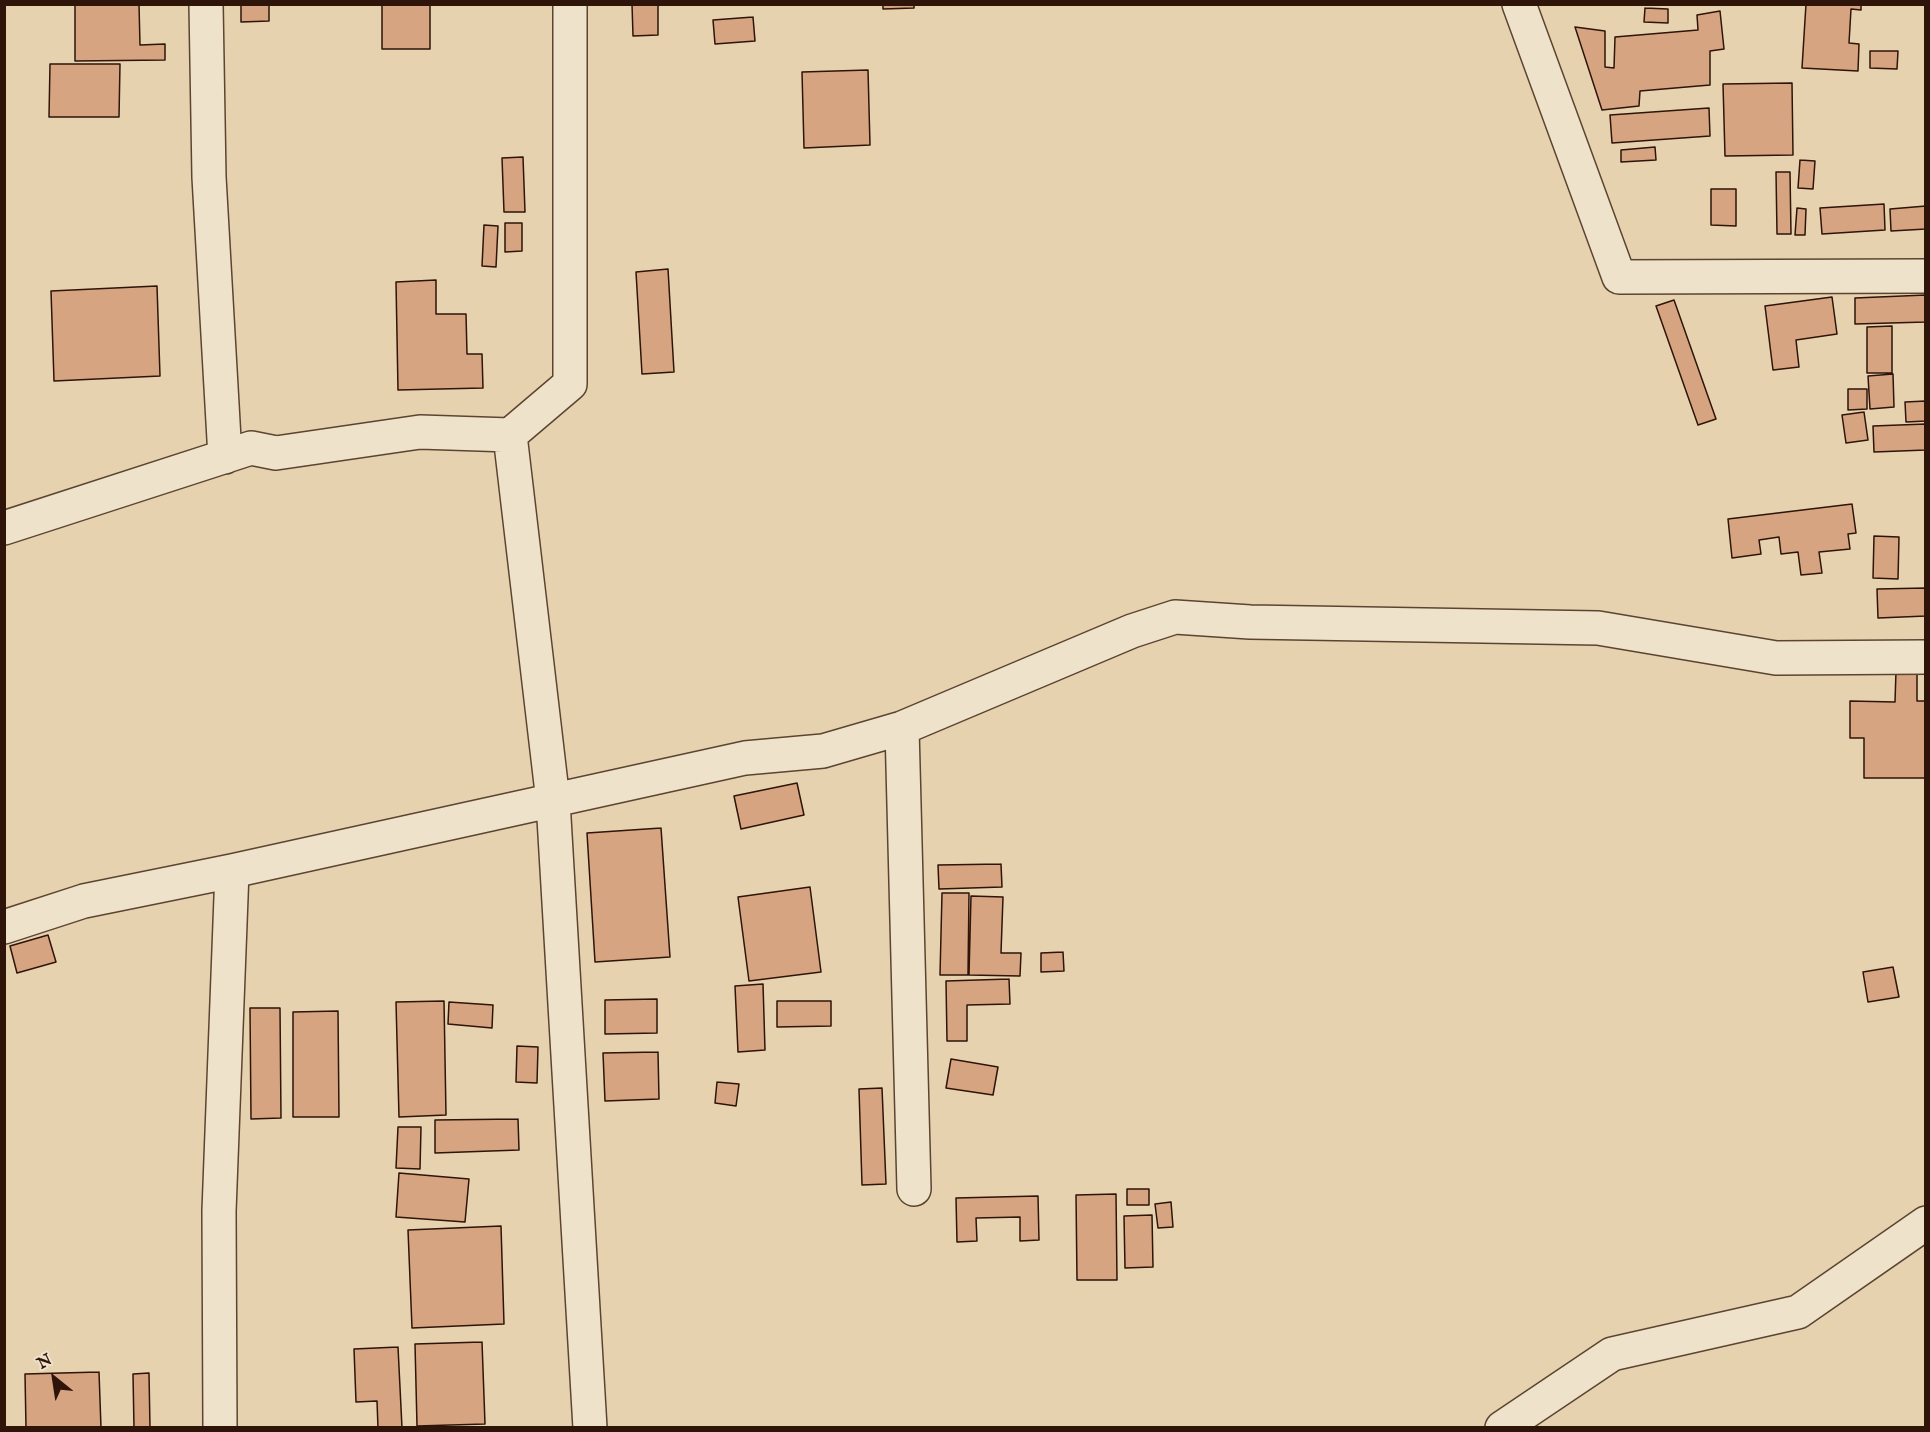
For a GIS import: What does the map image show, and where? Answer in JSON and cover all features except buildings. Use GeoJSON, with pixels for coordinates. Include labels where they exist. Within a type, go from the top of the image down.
{"type":"FeatureCollection","features":[{"type":"Feature","properties":{"kind":"street"},"geometry":{"type":"LineString","coordinates":[[206,4],[209,177],[225,457]]}},
{"type":"Feature","properties":{"kind":"street"},"geometry":{"type":"LineString","coordinates":[[4,528],[251,448],[276,453],[420,432],[510,435],[570,384],[570,4]]}},
{"type":"Feature","properties":{"kind":"street"},"geometry":{"type":"LineString","coordinates":[[1519,4],[1619,277],[1926,276]]}},
{"type":"Feature","properties":{"kind":"street"},"geometry":{"type":"LineString","coordinates":[[510,435],[553,801],[590,1428]]}},
{"type":"Feature","properties":{"kind":"street"},"geometry":{"type":"LineString","coordinates":[[4,927],[84,901],[745,759],[823,752],[902,728],[1132,631],[1175,617],[1250,621],[1598,628],[1776,658],[1926,657]]}},
{"type":"Feature","properties":{"kind":"street"},"geometry":{"type":"LineString","coordinates":[[902,728],[914,1189]]}},
{"type":"Feature","properties":{"kind":"street"},"geometry":{"type":"LineString","coordinates":[[220,1428],[219,1211],[232,871]]}},
{"type":"Feature","properties":{"kind":"street"},"geometry":{"type":"LineString","coordinates":[[1502,1428],[1612,1354],[1798,1312],[1926,1223]]}}]}
